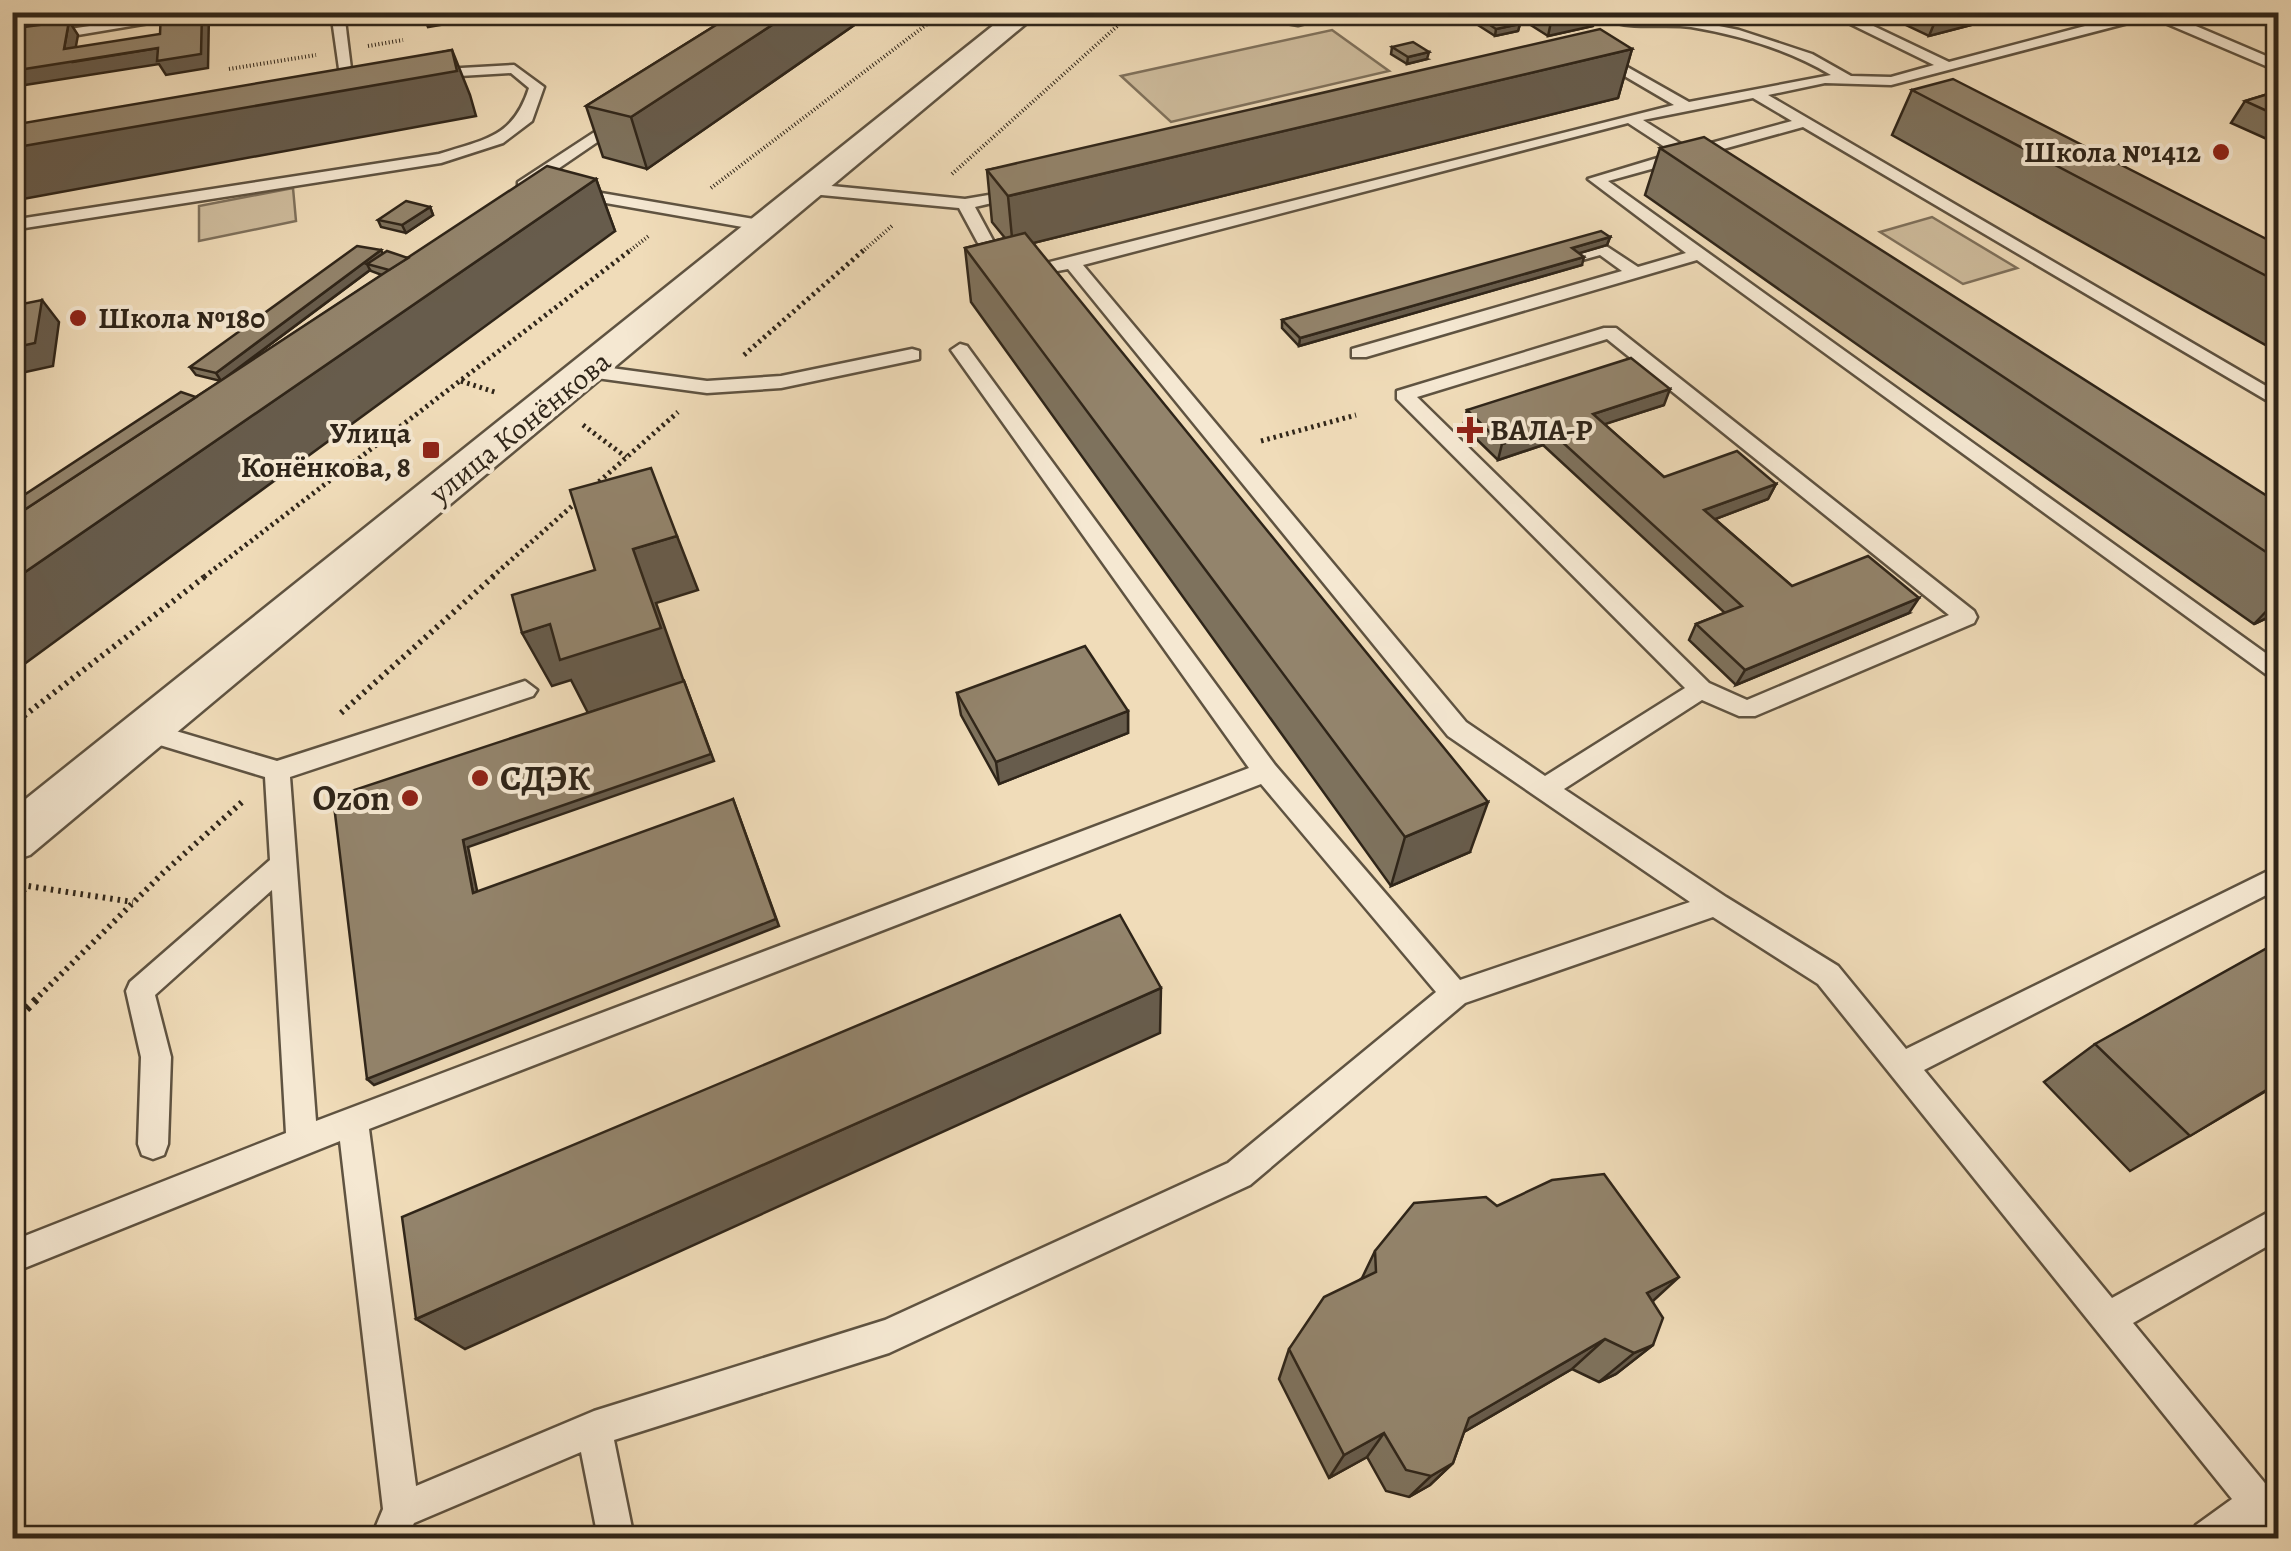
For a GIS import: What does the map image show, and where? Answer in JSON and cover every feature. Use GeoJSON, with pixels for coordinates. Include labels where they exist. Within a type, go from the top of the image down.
{"type":"FeatureCollection","features":[{"type":"Feature","properties":{"kind":"street","name":"улица Конёнкова"},"geometry":{"type":"LineString","coordinates":[[12,840],[1027,12]]}},
{"type":"Feature","properties":{"kind":"lane"},"geometry":{"type":"LineString","coordinates":[[330,93],[357,88],[337,12]]}},
{"type":"Feature","properties":{"kind":"lane"},"geometry":{"type":"LineString","coordinates":[[1229,12],[1298,21],[1343,12]]}},
{"type":"Feature","properties":{"kind":"lane"},"geometry":{"type":"LineString","coordinates":[[1598,12],[1636,27],[1670,21],[1749,38],[1830,68],[1850,80]]}},
{"type":"Feature","properties":{"kind":"lane"},"geometry":{"type":"LineString","coordinates":[[1839,16],[1871,12]]}},
{"type":"Feature","properties":{"kind":"lane"},"geometry":{"type":"LineString","coordinates":[[965,204],[1005,278],[1630,118],[1825,79],[1890,81],[2154,13],[2278,66]]}},
{"type":"Feature","properties":{"kind":"lane"},"geometry":{"type":"LineString","coordinates":[[12,42],[193,14]]}},
{"type":"Feature","properties":{"kind":"lane"},"geometry":{"type":"LineString","coordinates":[[1839,16],[1950,67]]}},
{"type":"Feature","properties":{"kind":"lane"},"geometry":{"type":"LineString","coordinates":[[1568,68],[1606,59],[1688,107]]}},
{"type":"Feature","properties":{"kind":"lane"},"geometry":{"type":"LineString","coordinates":[[12,225],[441,158],[498,140],[527,118],[537,87],[514,69],[412,76]]}},
{"type":"Feature","properties":{"kind":"lane"},"geometry":{"type":"LineString","coordinates":[[1890,81],[1908,90]]}},
{"type":"Feature","properties":{"kind":"lane"},"geometry":{"type":"LineString","coordinates":[[1755,93],[2278,401]]}},
{"type":"Feature","properties":{"kind":"lane"},"geometry":{"type":"LineString","coordinates":[[638,110],[521,194],[683,210],[766,226]]}},
{"type":"Feature","properties":{"kind":"lane"},"geometry":{"type":"LineString","coordinates":[[1630,118],[1688,154]]}},
{"type":"Feature","properties":{"kind":"lane"},"geometry":{"type":"LineString","coordinates":[[1806,122],[1596,179],[2278,674]]}},
{"type":"Feature","properties":{"kind":"lane"},"geometry":{"type":"LineString","coordinates":[[811,189],[965,204],[1043,186]]}},
{"type":"Feature","properties":{"kind":"lane"},"geometry":{"type":"LineString","coordinates":[[1530,270],[1603,249],[1635,273]]}},
{"type":"Feature","properties":{"kind":"lane"},"geometry":{"type":"LineString","coordinates":[[1359,353],[1700,254]]}},
{"type":"Feature","properties":{"kind":"lane"},"geometry":{"type":"LineString","coordinates":[[1072,262],[1456,728],[1716,905],[1828,974],[2268,1515],[2209,1538]]}},
{"type":"Feature","properties":{"kind":"lane"},"geometry":{"type":"LineString","coordinates":[[1610,332],[1966,617],[1746,710],[1701,689],[1404,395],[1610,332]]}},
{"type":"Feature","properties":{"kind":"lane"},"geometry":{"type":"LineString","coordinates":[[960,350],[1266,772],[1455,994]]}},
{"type":"Feature","properties":{"kind":"lane"},"geometry":{"type":"LineString","coordinates":[[588,371],[707,387],[780,382],[912,356]]}},
{"type":"Feature","properties":{"kind":"lane"},"geometry":{"type":"LineString","coordinates":[[1544,788],[1701,689]]}},
{"type":"Feature","properties":{"kind":"lane"},"geometry":{"type":"LineString","coordinates":[[149,732],[276,771],[525,690]]}},
{"type":"Feature","properties":{"kind":"lane"},"geometry":{"type":"LineString","coordinates":[[276,771],[302,1142]]}},
{"type":"Feature","properties":{"kind":"lane"},"geometry":{"type":"LineString","coordinates":[[12,1257],[1266,772]]}},
{"type":"Feature","properties":{"kind":"lane"},"geometry":{"type":"LineString","coordinates":[[153,1144],[156,1057],[140,990],[283,864]]}},
{"type":"Feature","properties":{"kind":"lane"},"geometry":{"type":"LineString","coordinates":[[1904,1065],[2278,877]]}},
{"type":"Feature","properties":{"kind":"lane"},"geometry":{"type":"LineString","coordinates":[[353,1122],[395,1524],[594,1429],[889,1336],[1240,1174],[1455,994],[1716,905]]}},
{"type":"Feature","properties":{"kind":"lane"},"geometry":{"type":"LineString","coordinates":[[2108,1319],[2278,1223]]}},
{"type":"Feature","properties":{"kind":"lane"},"geometry":{"type":"LineString","coordinates":[[594,1429],[616,1538]]}},
{"type":"Feature","properties":{"kind":"path"},"geometry":{"type":"LineString","coordinates":[[12,725],[943,12]]}},
{"type":"Feature","properties":{"kind":"path"},"geometry":{"type":"LineString","coordinates":[[335,719],[626,457],[1133,12]]}},
{"type":"Feature","properties":{"kind":"path"},"geometry":{"type":"LineString","coordinates":[[461,381],[509,397]]}},
{"type":"Feature","properties":{"kind":"path"},"geometry":{"type":"LineString","coordinates":[[1227,451],[1356,415]]}},
{"type":"Feature","properties":{"kind":"path"},"geometry":{"type":"LineString","coordinates":[[576,419],[626,457]]}},
{"type":"Feature","properties":{"kind":"path"},"geometry":{"type":"LineString","coordinates":[[12,1023],[134,902],[276,771]]}},
{"type":"Feature","properties":{"kind":"path"},"geometry":{"type":"LineString","coordinates":[[12,901],[28,886],[134,902]]}},
{"type":"Feature","properties":{"kind":"shaded area"},"geometry":{"type":"Polygon","coordinates":[[[1332,30],[1389,71],[1171,122],[1121,76],[1332,30]]]}},
{"type":"Feature","properties":{"kind":"shaded area"},"geometry":{"type":"Polygon","coordinates":[[[293,188],[296,221],[199,241],[199,206],[293,188]]]}},
{"type":"Feature","properties":{"kind":"shaded area"},"geometry":{"type":"Polygon","coordinates":[[[1932,217],[2017,268],[1963,284],[1880,232],[1932,217]]]}},
{"type":"Feature","properties":{"kind":"building"},"geometry":{"type":"Polygon","coordinates":[[[161,12],[202,12],[201,54],[157,61],[158,48],[12,71],[12,57],[18,56],[24,27],[69,21],[64,49],[160,34],[161,12]]]}},
{"type":"Feature","properties":{"kind":"building"},"geometry":{"type":"Polygon","coordinates":[[[737,12],[792,12],[631,117],[586,106],[737,12]]]}},
{"type":"Feature","properties":{"kind":"building"},"geometry":{"type":"Polygon","coordinates":[[[1502,12],[1520,24],[1496,29],[1472,13],[1502,12]]]}},
{"type":"Feature","properties":{"kind":"building"},"geometry":{"type":"Polygon","coordinates":[[[1535,12],[1595,12],[1551,22],[1535,12]]]}},
{"type":"Feature","properties":{"kind":"building"},"geometry":{"type":"Polygon","coordinates":[[[1600,29],[1632,49],[1008,196],[987,170],[1600,29]]]}},
{"type":"Feature","properties":{"kind":"building"},"geometry":{"type":"Polygon","coordinates":[[[1413,42],[1429,52],[1408,57],[1392,47],[1413,42]]]}},
{"type":"Feature","properties":{"kind":"building"},"geometry":{"type":"Polygon","coordinates":[[[452,50],[457,71],[12,148],[12,125],[452,50]]]}},
{"type":"Feature","properties":{"kind":"building"},"geometry":{"type":"Polygon","coordinates":[[[1953,79],[2278,245],[2278,282],[1912,90],[1953,79]]]}},
{"type":"Feature","properties":{"kind":"building"},"geometry":{"type":"Polygon","coordinates":[[[2278,91],[2278,116],[2245,101],[2278,91]]]}},
{"type":"Feature","properties":{"kind":"building"},"geometry":{"type":"Polygon","coordinates":[[[1704,137],[2278,503],[2278,560],[1660,148],[1704,137]]]}},
{"type":"Feature","properties":{"kind":"building"},"geometry":{"type":"Polygon","coordinates":[[[547,166],[596,179],[12,581],[12,518],[547,166]]]}},
{"type":"Feature","properties":{"kind":"building"},"geometry":{"type":"Polygon","coordinates":[[[406,201],[430,207],[402,225],[378,220],[406,201]]]}},
{"type":"Feature","properties":{"kind":"building"},"geometry":{"type":"Polygon","coordinates":[[[1601,231],[1610,237],[1572,248],[1584,257],[1300,338],[1282,320],[1601,231]]]}},
{"type":"Feature","properties":{"kind":"building"},"geometry":{"type":"Polygon","coordinates":[[[1025,233],[1488,802],[1405,837],[965,248],[1025,233]]]}},
{"type":"Feature","properties":{"kind":"building"},"geometry":{"type":"Polygon","coordinates":[[[357,246],[381,250],[216,373],[190,367],[357,246]]]}},
{"type":"Feature","properties":{"kind":"building"},"geometry":{"type":"Polygon","coordinates":[[[387,251],[408,258],[389,270],[367,264],[387,251]]]}},
{"type":"Feature","properties":{"kind":"building"},"geometry":{"type":"Polygon","coordinates":[[[42,300],[35,343],[12,348],[12,306],[42,300]]]}},
{"type":"Feature","properties":{"kind":"building"},"geometry":{"type":"Polygon","coordinates":[[[1631,358],[1670,389],[1593,414],[1664,477],[1737,451],[1776,484],[1704,510],[1792,586],[1868,556],[1919,598],[1745,670],[1696,624],[1742,606],[1548,429],[1502,444],[1467,410],[1631,358]]]}},
{"type":"Feature","properties":{"kind":"building"},"geometry":{"type":"Polygon","coordinates":[[[181,392],[196,397],[12,518],[12,503],[181,392]]]}},
{"type":"Feature","properties":{"kind":"building"},"geometry":{"type":"Polygon","coordinates":[[[651,468],[677,536],[633,549],[661,628],[560,660],[550,624],[522,633],[512,595],[595,570],[570,490],[651,468]]]}},
{"type":"Feature","properties":{"kind":"building"},"geometry":{"type":"Polygon","coordinates":[[[1085,646],[1128,711],[996,762],[957,693],[1085,646]]]}},
{"type":"Feature","properties":{"kind":"building"},"geometry":{"type":"Polygon","coordinates":[[[684,681],[711,754],[463,840],[473,893],[733,799],[776,919],[367,1079],[333,797],[684,681]]]}},
{"type":"Feature","properties":{"kind":"building"},"geometry":{"type":"Polygon","coordinates":[[[1120,915],[1161,988],[416,1319],[402,1217],[1120,915]]]}},
{"type":"Feature","properties":{"kind":"building"},"geometry":{"type":"Polygon","coordinates":[[[2278,942],[2278,1083],[2190,1136],[2095,1044],[2278,942]]]}},
{"type":"Feature","properties":{"kind":"building"},"geometry":{"type":"Polygon","coordinates":[[[1604,1174],[1679,1277],[1647,1293],[1663,1318],[1653,1345],[1634,1353],[1605,1339],[1469,1418],[1453,1463],[1431,1476],[1406,1470],[1384,1433],[1344,1455],[1289,1349],[1324,1297],[1376,1272],[1375,1251],[1414,1203],[1486,1197],[1497,1206],[1552,1180],[1604,1174]]]}},
{"type":"Feature","properties":{"kind":"place","name":"Школа №1412"},"geometry":{"type":"Point","coordinates":[2221,152]}},
{"type":"Feature","properties":{"kind":"place","name":"Школа №180"},"geometry":{"type":"Point","coordinates":[78,318]}},
{"type":"Feature","properties":{"kind":"place","name":"ВАЛА-Р"},"geometry":{"type":"Point","coordinates":[1470,430]}},
{"type":"Feature","properties":{"kind":"place","name":"Улица Конёнкова, 8"},"geometry":{"type":"Point","coordinates":[431,450]}},
{"type":"Feature","properties":{"kind":"place","name":"СДЭК"},"geometry":{"type":"Point","coordinates":[480,778]}},
{"type":"Feature","properties":{"kind":"place","name":"Ozon"},"geometry":{"type":"Point","coordinates":[410,798]}}]}
